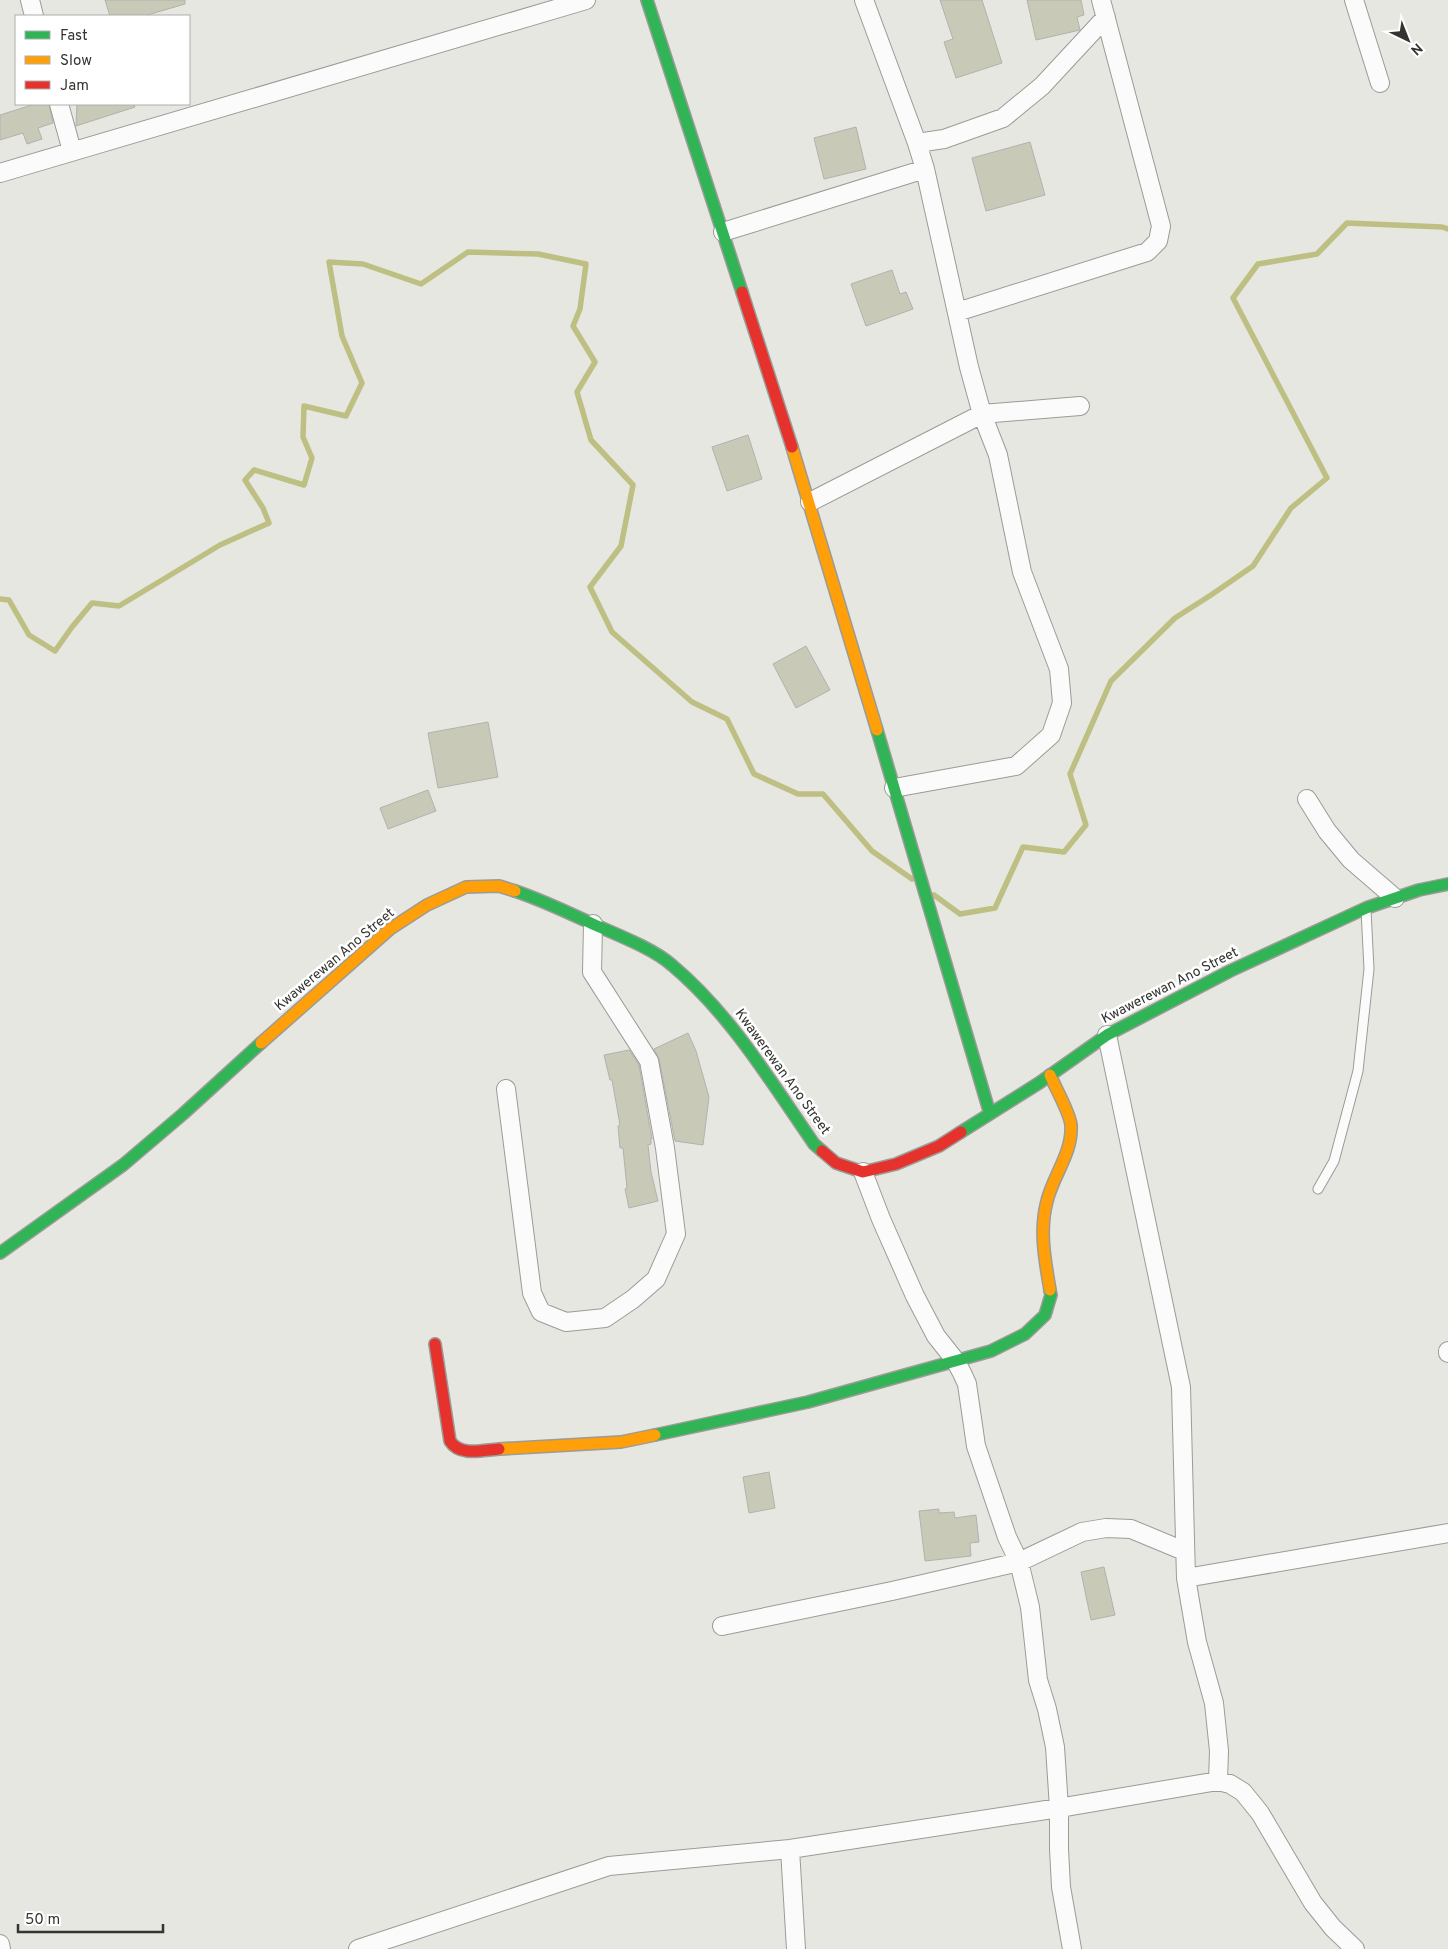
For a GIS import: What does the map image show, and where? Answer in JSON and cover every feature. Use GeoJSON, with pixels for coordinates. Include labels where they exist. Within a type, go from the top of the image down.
{"type":"FeatureCollection","features":[{"type":"Feature","properties":{"kind":"street"},"geometry":{"type":"LineString","coordinates":[[30,0],[34,15]]}},
{"type":"Feature","properties":{"kind":"street"},"geometry":{"type":"LineString","coordinates":[[0,173],[586,0]]}},
{"type":"Feature","properties":{"kind":"street"},"geometry":{"type":"LineString","coordinates":[[647,0],[810,502],[990,1114]]}},
{"type":"Feature","properties":{"kind":"street"},"geometry":{"type":"LineString","coordinates":[[864,0],[917,143],[925,170],[969,367],[982,414],[998,455],[1022,572],[1059,669],[1062,703],[1051,735],[1016,766],[894,788]]}},
{"type":"Feature","properties":{"kind":"street"},"geometry":{"type":"LineString","coordinates":[[957,312],[1147,252],[1158,241],[1161,226],[1101,0]]}},
{"type":"Feature","properties":{"kind":"street"},"geometry":{"type":"LineString","coordinates":[[1354,0],[1380,83]]}},
{"type":"Feature","properties":{"kind":"street"},"geometry":{"type":"LineString","coordinates":[[917,143],[944,139],[1003,118],[1042,86],[1106,17]]}},
{"type":"Feature","properties":{"kind":"street"},"geometry":{"type":"LineString","coordinates":[[59,105],[72,151]]}},
{"type":"Feature","properties":{"kind":"street"},"geometry":{"type":"LineString","coordinates":[[723,232],[925,170]]}},
{"type":"Feature","properties":{"kind":"street"},"geometry":{"type":"LineString","coordinates":[[810,502],[982,414],[1080,406]]}},
{"type":"Feature","properties":{"kind":"street"},"geometry":{"type":"LineString","coordinates":[[1308,799],[1327,831],[1351,860],[1395,898]]}},
{"type":"Feature","properties":{"kind":"street","name":"Kwawerewan Ano Street"},"geometry":{"type":"LineString","coordinates":[[0,1253],[123,1164],[183,1114],[390,929],[427,905],[466,887],[499,886],[533,897],[628,939],[671,964],[703,994],[735,1030],[814,1144],[836,1163],[863,1172],[896,1164],[939,1146],[1050,1075],[1107,1035],[1230,971],[1366,908],[1419,890],[1448,884]]}},
{"type":"Feature","properties":{"kind":"street"},"geometry":{"type":"LineString","coordinates":[[506,1089],[532,1293],[541,1312],[566,1322],[605,1318],[656,1279],[676,1234],[665,1148],[649,1060],[592,972],[593,924]]}},
{"type":"Feature","properties":{"kind":"street"},"geometry":{"type":"LineString","coordinates":[[1107,1035],[1181,1387],[1186,1578],[1197,1642],[1214,1702],[1219,1751],[1218,1780]]}},
{"type":"Feature","properties":{"kind":"street"},"geometry":{"type":"LineString","coordinates":[[435,1344],[450,1441],[454,1447],[462,1451],[621,1442],[808,1402],[991,1351],[1025,1334],[1045,1315],[1051,1295],[1043,1247],[1046,1201],[1071,1139],[1071,1122],[1050,1075]]}},
{"type":"Feature","properties":{"kind":"street"},"geometry":{"type":"LineString","coordinates":[[863,1172],[881,1219],[915,1296],[936,1336],[956,1360],[967,1384],[976,1446],[1008,1537],[1019,1562],[1030,1607],[1038,1680],[1055,1746],[1061,1887],[1072,1949]]}},
{"type":"Feature","properties":{"kind":"street"},"geometry":{"type":"LineString","coordinates":[[722,1626],[892,1591],[1019,1562],[1082,1532],[1106,1528],[1131,1529],[1184,1551]]}},
{"type":"Feature","properties":{"kind":"street"},"geometry":{"type":"LineString","coordinates":[[1186,1578],[1448,1534]]}},
{"type":"Feature","properties":{"kind":"street"},"geometry":{"type":"LineString","coordinates":[[358,1949],[609,1866],[790,1849],[1059,1808],[1218,1780],[1230,1784],[1243,1792],[1260,1812],[1313,1903],[1355,1949]]}},
{"type":"Feature","properties":{"kind":"street"},"geometry":{"type":"LineString","coordinates":[[790,1849],[796,1949]]}},
{"type":"Feature","properties":{"kind":"street"},"geometry":{"type":"LineString","coordinates":[[0,1944],[1,1949]]}},
{"type":"Feature","properties":{"kind":"lane"},"geometry":{"type":"LineString","coordinates":[[1318,1189],[1334,1161],[1358,1071],[1369,969],[1366,908]]}},
{"type":"Feature","properties":{"kind":"building"},"geometry":{"type":"Polygon","coordinates":[[[105,0],[185,0],[185,4],[147,15],[110,15],[105,0]]]}},
{"type":"Feature","properties":{"kind":"building"},"geometry":{"type":"Polygon","coordinates":[[[940,0],[982,0],[1002,63],[956,78],[944,42],[953,39],[940,0]]]}},
{"type":"Feature","properties":{"kind":"building"},"geometry":{"type":"Polygon","coordinates":[[[1027,0],[1081,0],[1084,15],[1077,17],[1080,30],[1036,40],[1027,0]]]}},
{"type":"Feature","properties":{"kind":"building"},"geometry":{"type":"Polygon","coordinates":[[[32,105],[49,105],[53,123],[38,128],[42,139],[27,144],[23,133],[0,140],[0,115],[32,105]]]}},
{"type":"Feature","properties":{"kind":"building"},"geometry":{"type":"Polygon","coordinates":[[[77,105],[134,105],[135,107],[76,126],[77,105]]]}},
{"type":"Feature","properties":{"kind":"building"},"geometry":{"type":"Polygon","coordinates":[[[856,127],[866,169],[824,179],[814,138],[856,127]]]}},
{"type":"Feature","properties":{"kind":"building"},"geometry":{"type":"Polygon","coordinates":[[[1030,142],[1045,195],[986,211],[972,158],[1030,142]]]}},
{"type":"Feature","properties":{"kind":"building"},"geometry":{"type":"Polygon","coordinates":[[[892,270],[900,294],[906,292],[913,309],[866,326],[851,284],[892,270]]]}},
{"type":"Feature","properties":{"kind":"building"},"geometry":{"type":"Polygon","coordinates":[[[748,435],[762,479],[727,491],[712,447],[748,435]]]}},
{"type":"Feature","properties":{"kind":"building"},"geometry":{"type":"Polygon","coordinates":[[[806,646],[830,690],[796,708],[773,664],[806,646]]]}},
{"type":"Feature","properties":{"kind":"building"},"geometry":{"type":"Polygon","coordinates":[[[488,722],[498,777],[438,788],[428,733],[488,722]]]}},
{"type":"Feature","properties":{"kind":"building"},"geometry":{"type":"Polygon","coordinates":[[[428,790],[436,811],[388,829],[380,808],[428,790]]]}},
{"type":"Feature","properties":{"kind":"building"},"geometry":{"type":"Polygon","coordinates":[[[688,1033],[696,1051],[709,1097],[703,1145],[675,1141],[659,1059],[654,1049],[688,1033]]]}},
{"type":"Feature","properties":{"kind":"building"},"geometry":{"type":"Polygon","coordinates":[[[629,1050],[639,1065],[652,1139],[651,1144],[648,1145],[651,1172],[658,1201],[629,1208],[625,1189],[627,1188],[623,1148],[620,1148],[618,1126],[620,1125],[612,1080],[610,1080],[604,1055],[629,1050]]]}},
{"type":"Feature","properties":{"kind":"building"},"geometry":{"type":"Polygon","coordinates":[[[769,1472],[775,1508],[749,1513],[743,1477],[769,1472]]]}},
{"type":"Feature","properties":{"kind":"building"},"geometry":{"type":"Polygon","coordinates":[[[939,1509],[939,1513],[954,1512],[955,1518],[976,1515],[979,1542],[970,1543],[971,1556],[925,1561],[919,1511],[939,1509]]]}},
{"type":"Feature","properties":{"kind":"building"},"geometry":{"type":"Polygon","coordinates":[[[1104,1567],[1115,1615],[1091,1620],[1081,1572],[1104,1567]]]}},
{"type":"Feature","properties":{"kind":"waterway"},"geometry":{"type":"LineString","coordinates":[[934,895],[960,914],[995,908],[1023,847],[1064,852],[1086,825],[1070,774],[1111,681],[1175,618],[1253,566],[1291,508],[1327,478],[1233,298],[1258,264],[1317,254],[1347,223],[1442,227],[1448,229]]}},
{"type":"Feature","properties":{"kind":"waterway"},"geometry":{"type":"LineString","coordinates":[[0,599],[9,600],[29,635],[55,651],[92,603],[119,606],[220,545],[269,523],[263,508],[245,480],[254,470],[304,485],[312,458],[303,437],[304,406],[346,416],[362,383],[342,336],[329,262],[363,264],[421,284],[468,252],[538,254],[586,264],[580,309],[573,326],[595,362],[577,392],[591,440],[633,485],[621,546],[590,587],[612,632],[692,702],[727,719],[754,774],[798,794],[823,794],[872,851],[912,879]]}},
{"type":"Feature","properties":{"kind":"traffic: fast"},"geometry":{"type":"LineString","coordinates":[[647,0],[742,292]]}},
{"type":"Feature","properties":{"kind":"traffic: fast"},"geometry":{"type":"LineString","coordinates":[[877,730],[990,1114]]}},
{"type":"Feature","properties":{"kind":"traffic: fast"},"geometry":{"type":"LineString","coordinates":[[961,1132],[1039,1083],[1107,1035],[1230,971],[1366,908],[1419,890],[1448,884]]}},
{"type":"Feature","properties":{"kind":"traffic: fast"},"geometry":{"type":"LineString","coordinates":[[515,891],[636,943],[673,966],[694,985],[732,1028],[766,1073],[814,1144],[822,1151]]}},
{"type":"Feature","properties":{"kind":"traffic: fast"},"geometry":{"type":"LineString","coordinates":[[0,1253],[123,1165],[183,1114],[261,1043]]}},
{"type":"Feature","properties":{"kind":"traffic: fast"},"geometry":{"type":"LineString","coordinates":[[655,1435],[808,1402],[991,1351],[1025,1334],[1045,1315],[1051,1295],[1050,1290]]}},
{"type":"Feature","properties":{"kind":"traffic: slow"},"geometry":{"type":"LineString","coordinates":[[792,447],[877,730]]}},
{"type":"Feature","properties":{"kind":"traffic: slow"},"geometry":{"type":"LineString","coordinates":[[261,1043],[390,929],[427,905],[466,887],[499,886],[515,891]]}},
{"type":"Feature","properties":{"kind":"traffic: slow"},"geometry":{"type":"LineString","coordinates":[[1050,1075],[1071,1125],[1069,1145],[1050,1192],[1043,1223],[1046,1268],[1050,1290]]}},
{"type":"Feature","properties":{"kind":"traffic: slow"},"geometry":{"type":"LineString","coordinates":[[499,1449],[621,1442],[655,1435]]}},
{"type":"Feature","properties":{"kind":"traffic: jam"},"geometry":{"type":"LineString","coordinates":[[742,292],[792,447]]}},
{"type":"Feature","properties":{"kind":"traffic: jam"},"geometry":{"type":"LineString","coordinates":[[822,1151],[836,1163],[863,1172],[896,1164],[939,1146],[961,1132]]}},
{"type":"Feature","properties":{"kind":"traffic: jam"},"geometry":{"type":"LineString","coordinates":[[435,1344],[450,1441],[454,1446],[466,1451],[499,1449]]}}]}
